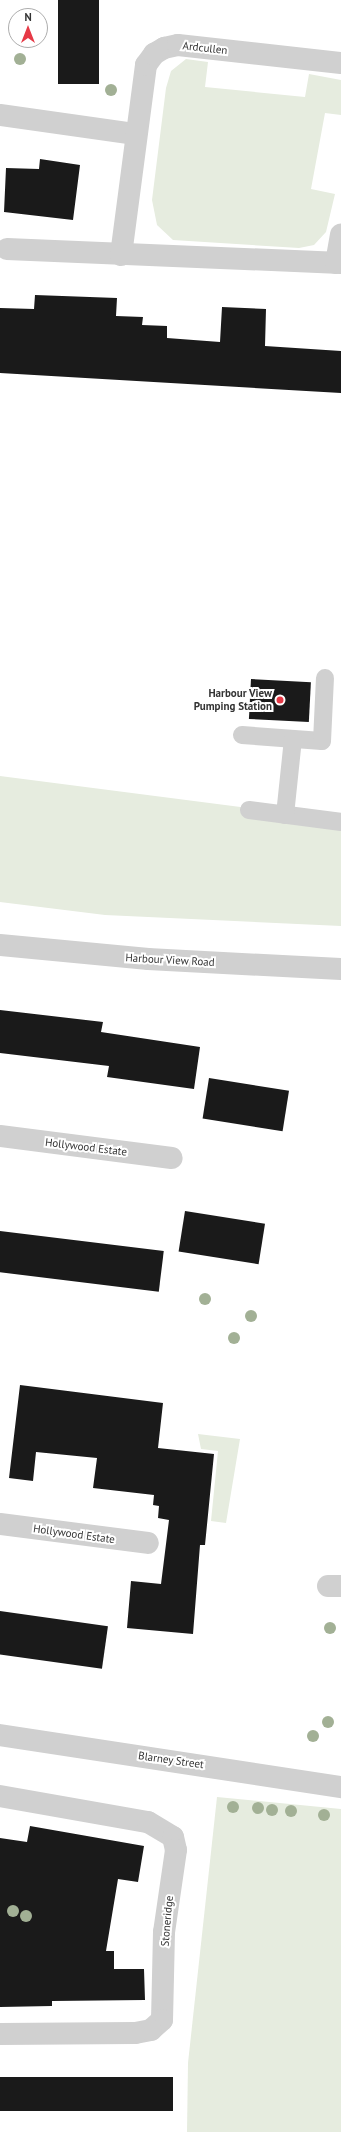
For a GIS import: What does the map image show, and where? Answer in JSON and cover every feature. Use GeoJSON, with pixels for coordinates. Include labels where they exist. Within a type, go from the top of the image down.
{"type":"FeatureCollection","features":[{"type":"Feature","properties":{"kind":"street","name":"Ardcullen"},"geometry":{"type":"LineString","coordinates":[[121,255],[146,65],[164,48],[178,46],[341,63]]}},
{"type":"Feature","properties":{"kind":"street"},"geometry":{"type":"LineString","coordinates":[[0,114],[136,134]]}},
{"type":"Feature","properties":{"kind":"street"},"geometry":{"type":"LineString","coordinates":[[7,249],[338,263],[341,234]]}},
{"type":"Feature","properties":{"kind":"street","name":"Harbour View Road"},"geometry":{"type":"LineString","coordinates":[[0,945],[148,959],[341,969]]}},
{"type":"Feature","properties":{"kind":"street","name":"Hollywood Estate"},"geometry":{"type":"LineString","coordinates":[[0,1136],[172,1158]]}},
{"type":"Feature","properties":{"kind":"street","name":"Hollywood Estate"},"geometry":{"type":"LineString","coordinates":[[0,1524],[148,1543]]}},
{"type":"Feature","properties":{"kind":"street","name":"Blarney Street"},"geometry":{"type":"LineString","coordinates":[[0,1735],[341,1787]]}},
{"type":"Feature","properties":{"kind":"street","name":"Stoneridge"},"geometry":{"type":"LineString","coordinates":[[0,1796],[148,1822],[173,1837],[176,1850],[164,1932],[162,2020],[151,2030],[135,2033],[0,2034]]}},
{"type":"Feature","properties":{"kind":"lane"},"geometry":{"type":"LineString","coordinates":[[242,735],[322,742],[325,678]]}},
{"type":"Feature","properties":{"kind":"lane"},"geometry":{"type":"LineString","coordinates":[[285,815],[293,739]]}},
{"type":"Feature","properties":{"kind":"lane"},"geometry":{"type":"LineString","coordinates":[[249,810],[341,822]]}},
{"type":"Feature","properties":{"kind":"shaded area"},"geometry":{"type":"Polygon","coordinates":[[[186,59],[208,62],[205,87],[305,97],[309,74],[341,80],[341,115],[325,113],[311,189],[335,194],[326,232],[314,245],[299,248],[173,240],[157,225],[152,200],[166,88],[171,71],[186,59]]]}},
{"type":"Feature","properties":{"kind":"shaded area"},"geometry":{"type":"Polygon","coordinates":[[[0,776],[341,820],[341,926],[105,915],[0,902],[0,776]]]}},
{"type":"Feature","properties":{"kind":"shaded area"},"geometry":{"type":"Polygon","coordinates":[[[198,1434],[240,1439],[226,1523],[211,1521],[218,1451],[201,1449],[198,1434]]]}},
{"type":"Feature","properties":{"kind":"shaded area"},"geometry":{"type":"Polygon","coordinates":[[[217,1797],[341,1809],[341,2132],[187,2132],[188,2063],[217,1797]]]}},
{"type":"Feature","properties":{"kind":"building"},"geometry":{"type":"Polygon","coordinates":[[[58,0],[99,0],[99,84],[58,84],[58,0]]]}},
{"type":"Feature","properties":{"kind":"building"},"geometry":{"type":"Polygon","coordinates":[[[40,159],[80,165],[73,220],[4,212],[6,168],[39,169],[40,159]]]}},
{"type":"Feature","properties":{"kind":"building"},"geometry":{"type":"Polygon","coordinates":[[[35,295],[117,298],[116,316],[143,317],[142,325],[167,326],[167,338],[220,342],[222,307],[266,309],[265,346],[341,351],[341,393],[0,373],[0,308],[34,309],[35,295]]]}},
{"type":"Feature","properties":{"kind":"building","name":"Harbour View Pumping Station"},"geometry":{"type":"Polygon","coordinates":[[[251,679],[311,682],[309,722],[249,719],[251,679]]]}},
{"type":"Feature","properties":{"kind":"building"},"geometry":{"type":"Polygon","coordinates":[[[0,1010],[103,1022],[101,1032],[200,1047],[194,1089],[107,1077],[109,1066],[0,1053],[0,1010]]]}},
{"type":"Feature","properties":{"kind":"building"},"geometry":{"type":"Polygon","coordinates":[[[209,1078],[289,1091],[283,1131],[203,1118],[209,1078]]]}},
{"type":"Feature","properties":{"kind":"building"},"geometry":{"type":"Polygon","coordinates":[[[185,1211],[265,1224],[259,1264],[179,1251],[185,1211]]]}},
{"type":"Feature","properties":{"kind":"building"},"geometry":{"type":"Polygon","coordinates":[[[0,1231],[164,1251],[159,1292],[0,1272],[0,1231]]]}},
{"type":"Feature","properties":{"kind":"building"},"geometry":{"type":"Polygon","coordinates":[[[20,1385],[163,1403],[158,1448],[214,1454],[205,1545],[200,1545],[193,1634],[127,1628],[131,1581],[161,1584],[169,1520],[158,1518],[159,1506],[153,1505],[154,1495],[93,1488],[97,1458],[36,1452],[33,1481],[9,1478],[20,1385]]]}},
{"type":"Feature","properties":{"kind":"building"},"geometry":{"type":"Polygon","coordinates":[[[0,1611],[108,1626],[102,1669],[0,1654],[0,1611]]]}},
{"type":"Feature","properties":{"kind":"building"},"geometry":{"type":"Polygon","coordinates":[[[30,1826],[144,1846],[138,1882],[118,1879],[106,1951],[114,1951],[114,1969],[144,1969],[145,2000],[52,2001],[52,2006],[0,2007],[0,1838],[27,1842],[30,1826]]]}},
{"type":"Feature","properties":{"kind":"building"},"geometry":{"type":"Polygon","coordinates":[[[0,2077],[173,2077],[173,2111],[0,2111],[0,2077]]]}},
{"type":"Feature","properties":{"kind":"place","name":"Harbour View Pumping Station"},"geometry":{"type":"Point","coordinates":[280,700]}}]}
